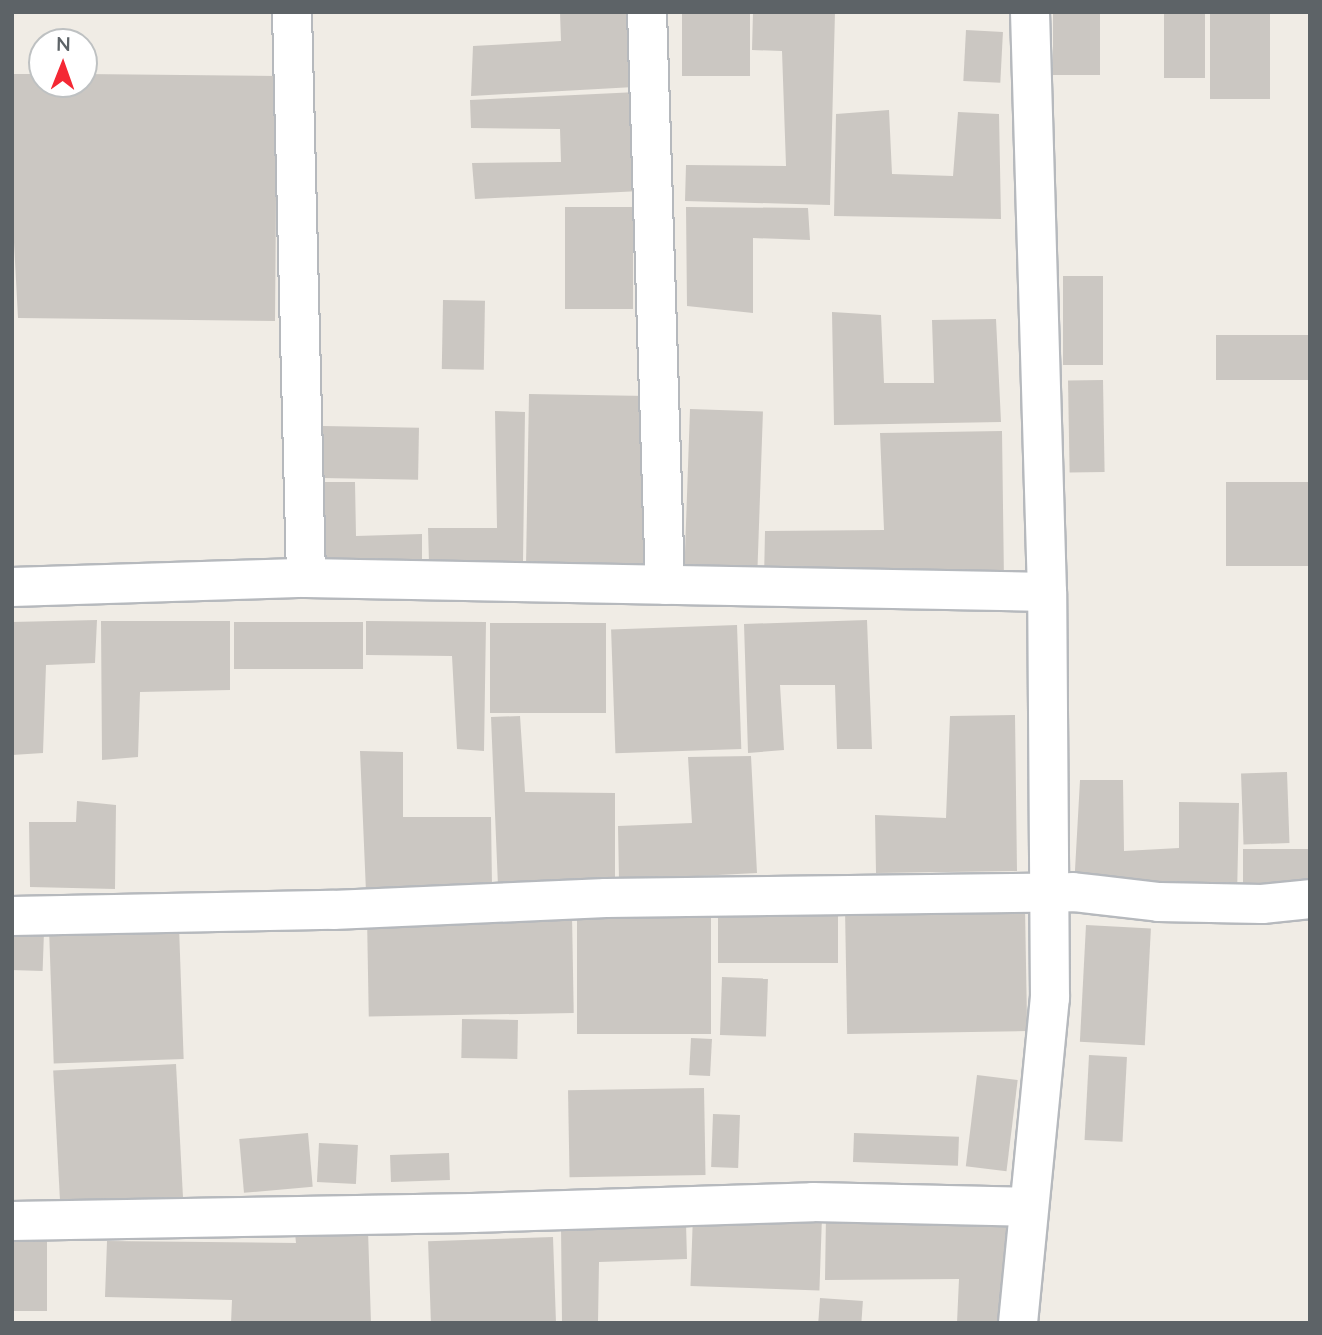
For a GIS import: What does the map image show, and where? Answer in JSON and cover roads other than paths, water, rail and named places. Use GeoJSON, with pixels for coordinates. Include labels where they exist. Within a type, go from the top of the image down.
{"type":"FeatureCollection","features":[{"type":"Feature","properties":{"kind":"street"},"geometry":{"type":"LineString","coordinates":[[292,12],[306,578]]}},
{"type":"Feature","properties":{"kind":"street"},"geometry":{"type":"LineString","coordinates":[[647,12],[665,585]]}},
{"type":"Feature","properties":{"kind":"street"},"geometry":{"type":"LineString","coordinates":[[1018,1323],[1050,998],[1047,592],[1030,12]]}},
{"type":"Feature","properties":{"kind":"street"},"geometry":{"type":"LineString","coordinates":[[12,587],[306,578],[1047,592]]}},
{"type":"Feature","properties":{"kind":"street"},"geometry":{"type":"LineString","coordinates":[[12,916],[333,910],[606,898],[1049,892],[1159,902],[1262,904],[1310,899]]}},
{"type":"Feature","properties":{"kind":"street"},"geometry":{"type":"LineString","coordinates":[[12,1221],[458,1213],[813,1202],[1028,1207]]}}]}
